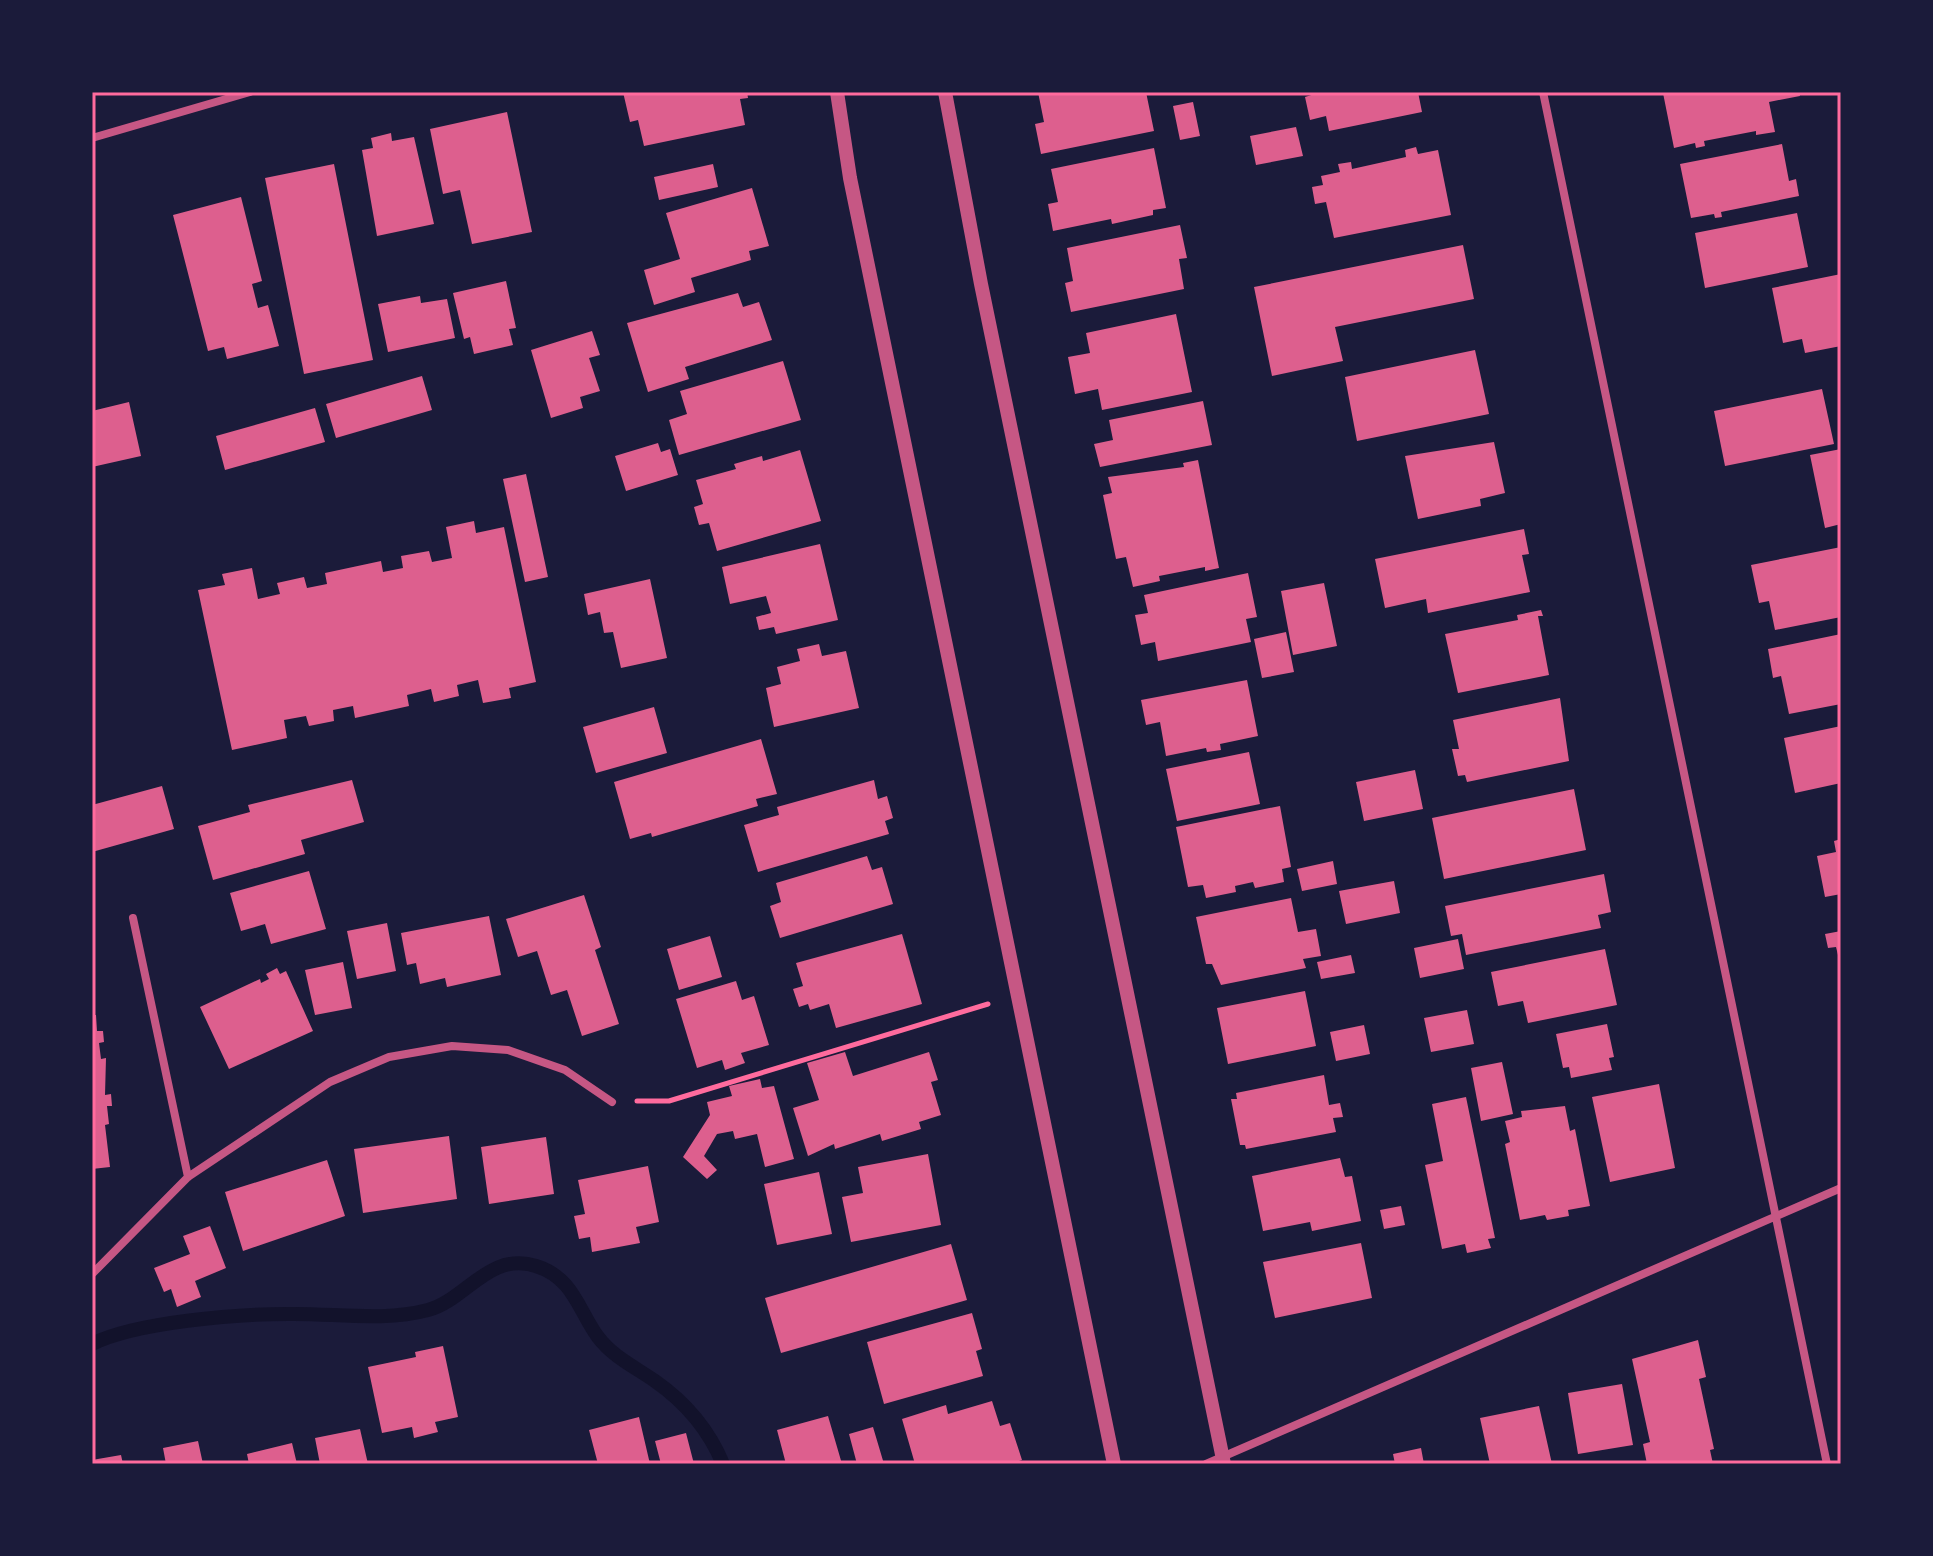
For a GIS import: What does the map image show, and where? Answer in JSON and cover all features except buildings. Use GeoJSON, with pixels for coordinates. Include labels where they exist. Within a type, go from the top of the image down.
{"type":"FeatureCollection","features":[{"type":"Feature","properties":{"kind":"street"},"geometry":{"type":"LineString","coordinates":[[92,138],[250,92]]}},
{"type":"Feature","properties":{"kind":"street"},"geometry":{"type":"LineString","coordinates":[[837,92],[850,178],[1114,1464]]}},
{"type":"Feature","properties":{"kind":"street"},"geometry":{"type":"LineString","coordinates":[[945,92],[987,315],[1223,1460]]}},
{"type":"Feature","properties":{"kind":"street"},"geometry":{"type":"LineString","coordinates":[[1543,92],[1827,1464]]}},
{"type":"Feature","properties":{"kind":"street"},"geometry":{"type":"LineString","coordinates":[[133,918],[188,1177]]}},
{"type":"Feature","properties":{"kind":"street"},"geometry":{"type":"LineString","coordinates":[[92,1274],[188,1177],[330,1082],[389,1057],[452,1046],[508,1050],[565,1070],[612,1102]]}},
{"type":"Feature","properties":{"kind":"street"},"geometry":{"type":"LineString","coordinates":[[1206,1464],[1223,1460],[1841,1188]]}},
{"type":"Feature","properties":{"kind":"path"},"geometry":{"type":"LineString","coordinates":[[612,1102],[669,1101],[1018,995]]}},
{"type":"Feature","properties":{"kind":"waterway"},"geometry":{"type":"LineString","coordinates":[[92,1344],[134,1330],[215,1318],[267,1314],[411,1314],[442,1305],[491,1271],[505,1265],[519,1263],[536,1266],[549,1271],[567,1287],[591,1327],[610,1350],[666,1389],[686,1408],[711,1440],[723,1464]]}}]}
